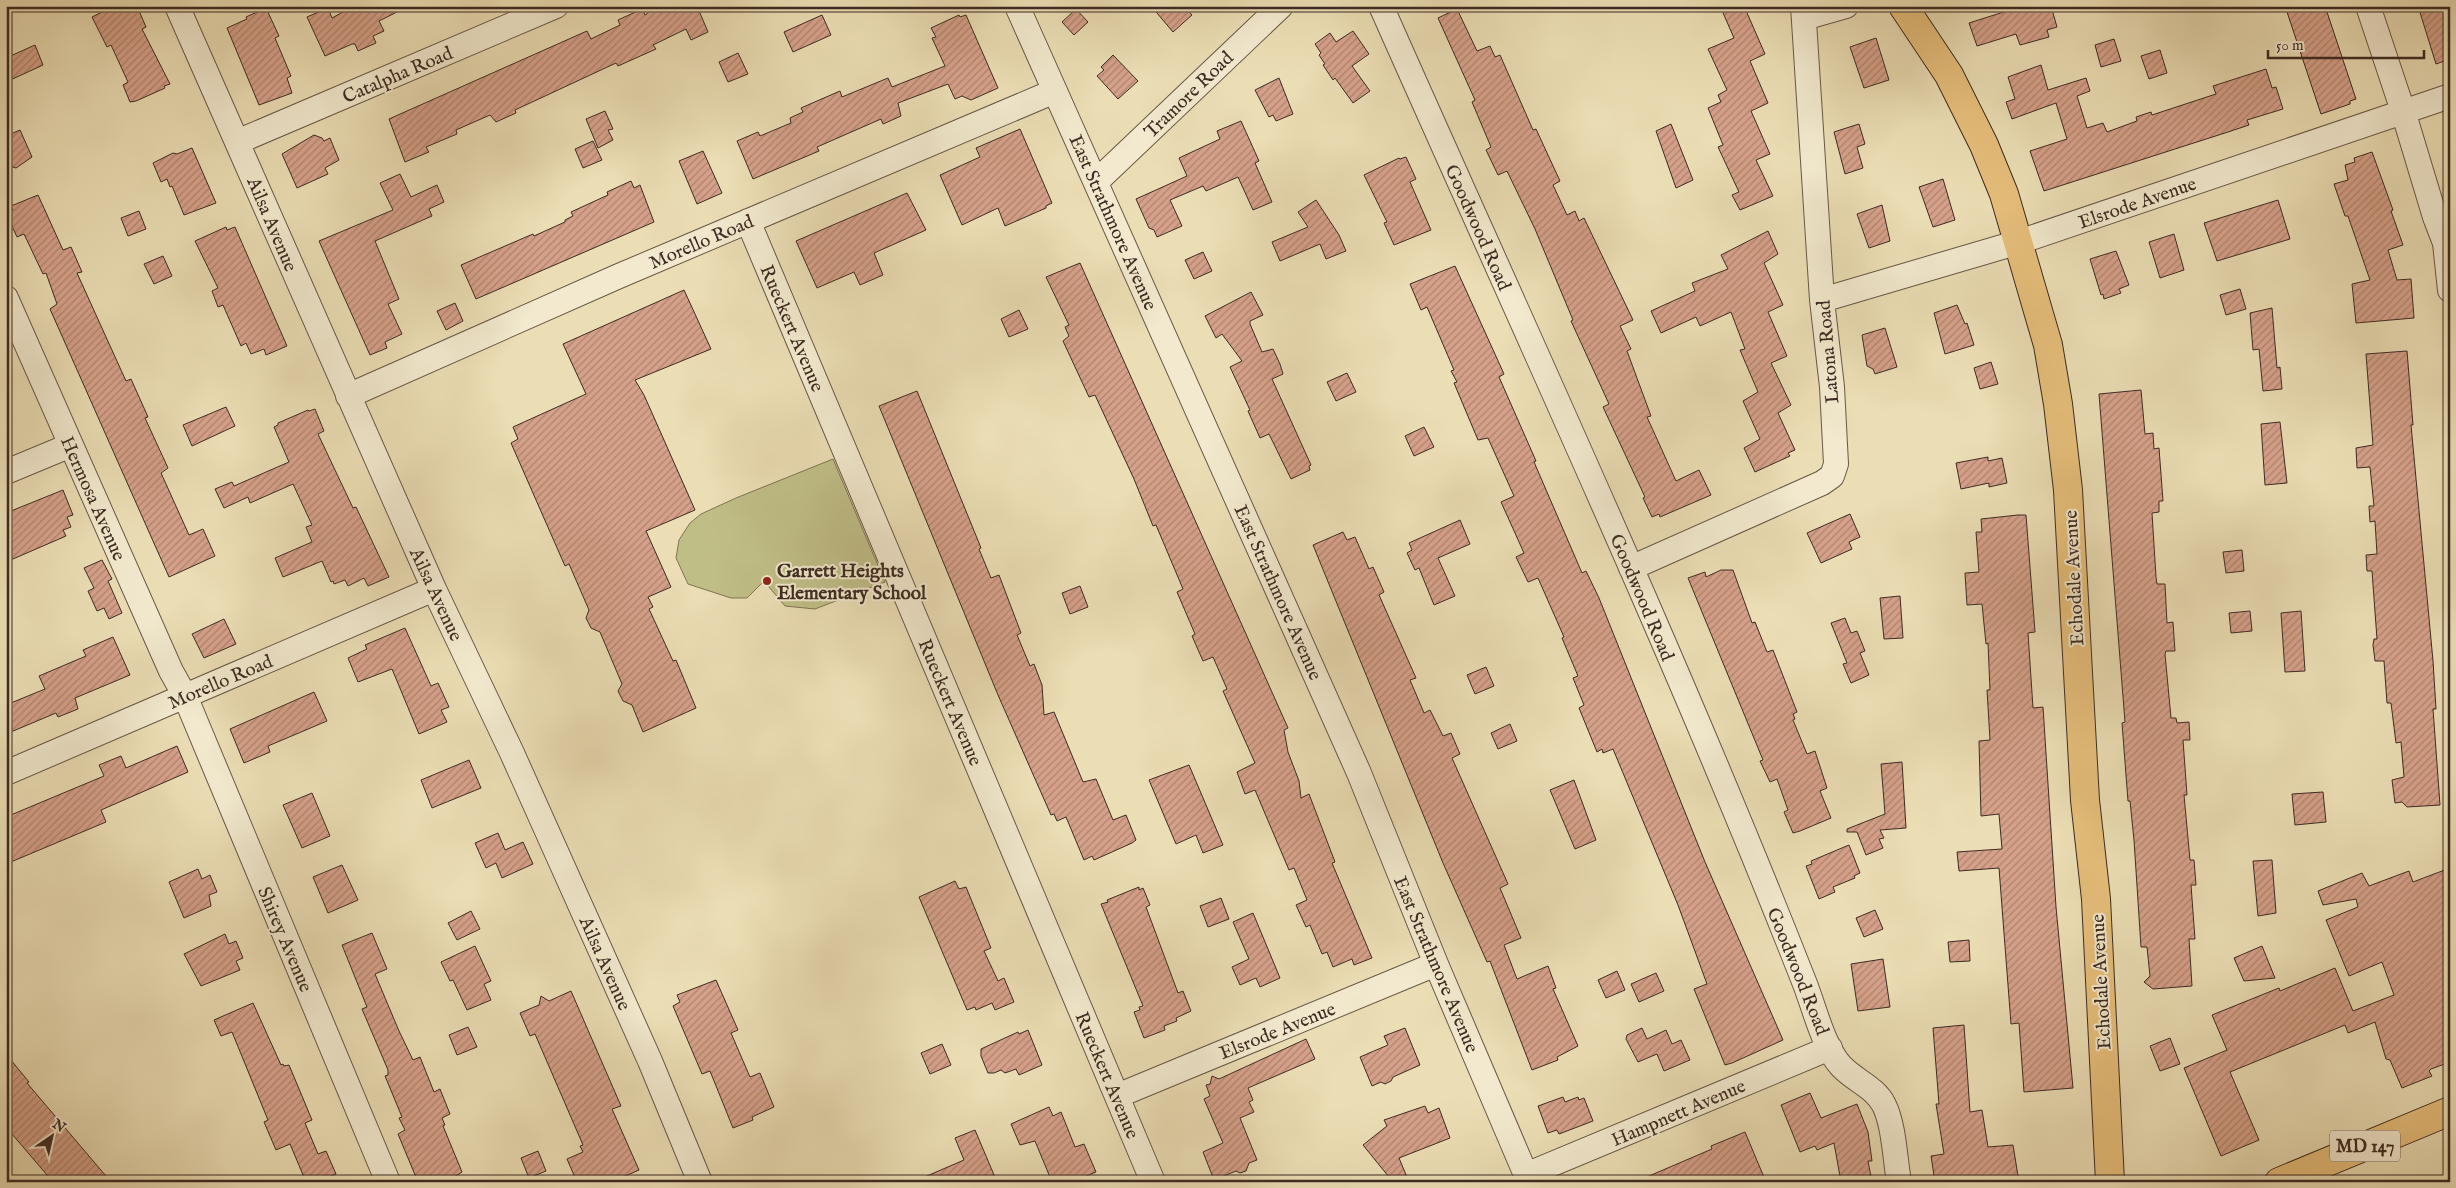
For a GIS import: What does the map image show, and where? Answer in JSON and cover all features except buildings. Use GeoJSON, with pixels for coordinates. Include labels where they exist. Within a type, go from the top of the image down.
{"type":"FeatureCollection","features":[{"type":"Feature","properties":{"kind":"main road","name":"Echodale Avenue"},"geometry":{"type":"LineString","coordinates":[[1903,6],[1949,75],[1984,145],[2004,194],[2048,345],[2058,404],[2068,490],[2085,800],[2096,899],[2110,1182]]}},
{"type":"Feature","properties":{"kind":"main road","name":"MD 147"},"geometry":{"type":"LineString","coordinates":[[2280,1182],[2450,1111]]}},
{"type":"Feature","properties":{"kind":"street","name":"Ailsa Avenue"},"geometry":{"type":"LineString","coordinates":[[177,6],[434,589],[512,753],[646,1052],[700,1182]]}},
{"type":"Feature","properties":{"kind":"street","name":"Catalpha Road"},"geometry":{"type":"LineString","coordinates":[[237,142],[556,6]]}},
{"type":"Feature","properties":{"kind":"street","name":"East Strathmore Avenue"},"geometry":{"type":"LineString","coordinates":[[1017,6],[1359,773],[1436,964],[1528,1179]]}},
{"type":"Feature","properties":{"kind":"street","name":"Tramore Road"},"geometry":{"type":"LineString","coordinates":[[1096,182],[1281,6]]}},
{"type":"Feature","properties":{"kind":"street","name":"Goodwood Road"},"geometry":{"type":"LineString","coordinates":[[1381,6],[1632,568],[1788,940],[1830,1048],[1840,1066],[1874,1091],[1884,1105],[1889,1120],[1899,1182]]}},
{"type":"Feature","properties":{"kind":"street"},"geometry":{"type":"LineString","coordinates":[[1803,12],[1846,6]]}},
{"type":"Feature","properties":{"kind":"street"},"geometry":{"type":"LineString","coordinates":[[2368,6],[2445,243],[2450,290]]}},
{"type":"Feature","properties":{"kind":"street","name":"Latona Road"},"geometry":{"type":"LineString","coordinates":[[1632,568],[1822,483],[1832,476],[1836,464],[1832,387],[1822,300],[1803,12]]}},
{"type":"Feature","properties":{"kind":"street","name":"Morello Road"},"geometry":{"type":"LineString","coordinates":[[348,396],[748,221],[1055,90]]}},
{"type":"Feature","properties":{"kind":"street","name":"Elsrode Avenue"},"geometry":{"type":"LineString","coordinates":[[1822,300],[2019,242],[2450,96]]}},
{"type":"Feature","properties":{"kind":"street","name":"Rueckert Avenue"},"geometry":{"type":"LineString","coordinates":[[748,221],[1153,1182]]}},
{"type":"Feature","properties":{"kind":"street","name":"Hermosa Avenue"},"geometry":{"type":"LineString","coordinates":[[6,298],[171,671],[184,696]]}},
{"type":"Feature","properties":{"kind":"street"},"geometry":{"type":"LineString","coordinates":[[6,472],[71,445]]}},
{"type":"Feature","properties":{"kind":"street","name":"Morello Road"},"geometry":{"type":"LineString","coordinates":[[6,773],[434,589]]}},
{"type":"Feature","properties":{"kind":"street","name":"Shirey Avenue"},"geometry":{"type":"LineString","coordinates":[[184,696],[388,1182]]}},
{"type":"Feature","properties":{"kind":"street","name":"Elsrode Avenue"},"geometry":{"type":"LineString","coordinates":[[1117,1096],[1436,964]]}},
{"type":"Feature","properties":{"kind":"street","name":"Hampnett Avenue"},"geometry":{"type":"LineString","coordinates":[[1528,1179],[1830,1048]]}},
{"type":"Feature","properties":{"kind":"shaded area"},"geometry":{"type":"Polygon","coordinates":[[[833,459],[885,582],[815,609],[785,606],[764,581],[747,598],[731,598],[688,584],[676,558],[679,540],[690,523],[701,514],[736,498],[833,459]]]}},
{"type":"Feature","properties":{"kind":"place","name":"Garrett Heights Elementary School"},"geometry":{"type":"Point","coordinates":[767,581]}}]}
